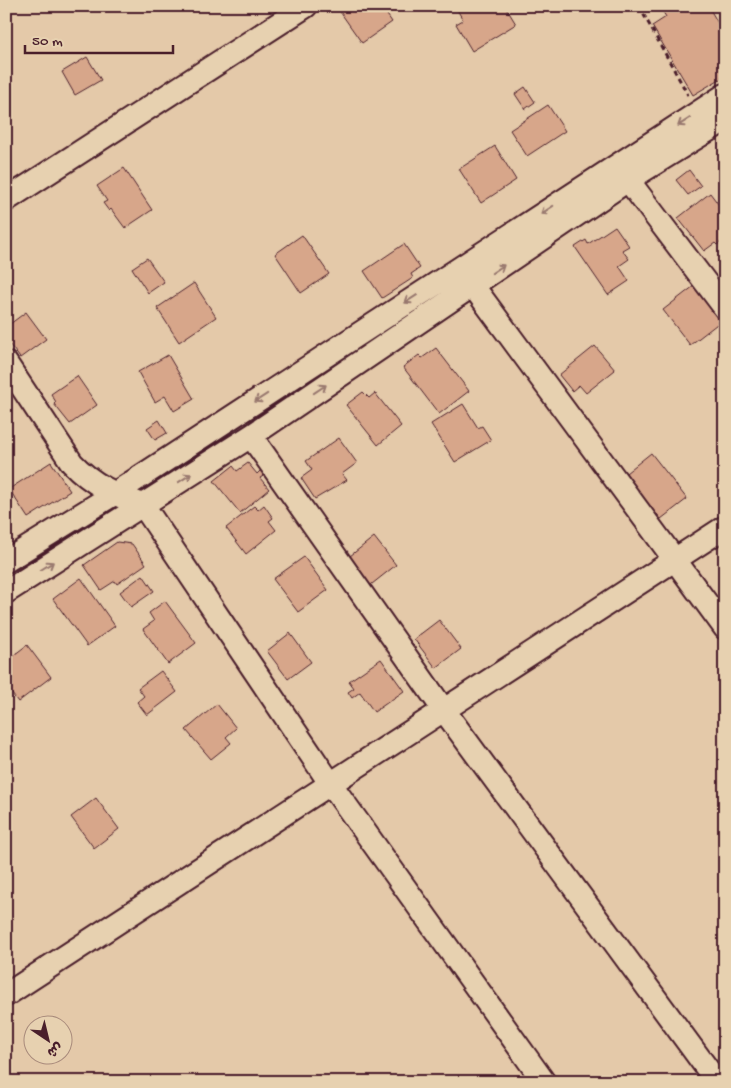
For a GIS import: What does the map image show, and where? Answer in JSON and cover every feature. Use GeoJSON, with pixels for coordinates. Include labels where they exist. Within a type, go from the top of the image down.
{"type":"FeatureCollection","features":[{"type":"Feature","properties":{"kind":"street"},"geometry":{"type":"LineString","coordinates":[[6,200],[306,6]]}},
{"type":"Feature","properties":{"kind":"street"},"geometry":{"type":"LineString","coordinates":[[6,561],[114,494],[725,95]]}},
{"type":"Feature","properties":{"kind":"street"},"geometry":{"type":"LineString","coordinates":[[6,592],[250,436],[628,180],[725,120]]}},
{"type":"Feature","properties":{"kind":"street"},"geometry":{"type":"LineString","coordinates":[[628,180],[725,308]]}},
{"type":"Feature","properties":{"kind":"street"},"geometry":{"type":"LineString","coordinates":[[473,286],[725,628]]}},
{"type":"Feature","properties":{"kind":"street"},"geometry":{"type":"LineString","coordinates":[[6,362],[72,463],[82,474],[114,494],[143,505],[330,782],[544,1082]]}},
{"type":"Feature","properties":{"kind":"street"},"geometry":{"type":"LineString","coordinates":[[250,436],[443,709],[717,1082]]}},
{"type":"Feature","properties":{"kind":"street"},"geometry":{"type":"LineString","coordinates":[[6,995],[673,558],[725,527]]}},
{"type":"Feature","properties":{"kind":"path"},"geometry":{"type":"LineString","coordinates":[[639,6],[697,113]]}},
{"type":"Feature","properties":{"kind":"building"},"geometry":{"type":"Polygon","coordinates":[[[336,6],[381,6],[392,22],[362,43],[336,6]]]}},
{"type":"Feature","properties":{"kind":"building"},"geometry":{"type":"Polygon","coordinates":[[[455,6],[505,6],[516,24],[472,51],[456,24],[463,20],[455,6]]]}},
{"type":"Feature","properties":{"kind":"building"},"geometry":{"type":"Polygon","coordinates":[[[669,6],[708,6],[725,35],[725,76],[693,95],[652,26],[666,17],[662,10],[669,6]]]}},
{"type":"Feature","properties":{"kind":"building"},"geometry":{"type":"Polygon","coordinates":[[[87,57],[101,80],[75,95],[62,72],[87,57]]]}},
{"type":"Feature","properties":{"kind":"building"},"geometry":{"type":"Polygon","coordinates":[[[525,87],[535,102],[525,109],[515,94],[525,87]]]}},
{"type":"Feature","properties":{"kind":"building"},"geometry":{"type":"Polygon","coordinates":[[[548,105],[565,131],[527,156],[510,130],[548,105]]]}},
{"type":"Feature","properties":{"kind":"building"},"geometry":{"type":"Polygon","coordinates":[[[495,146],[516,180],[481,203],[459,169],[495,146]]]}},
{"type":"Feature","properties":{"kind":"building"},"geometry":{"type":"Polygon","coordinates":[[[124,168],[152,210],[125,228],[111,209],[109,211],[103,203],[107,201],[97,186],[124,168]]]}},
{"type":"Feature","properties":{"kind":"building"},"geometry":{"type":"Polygon","coordinates":[[[689,170],[701,186],[688,195],[676,180],[689,170]]]}},
{"type":"Feature","properties":{"kind":"building"},"geometry":{"type":"Polygon","coordinates":[[[710,193],[725,213],[725,239],[704,251],[678,218],[710,193]]]}},
{"type":"Feature","properties":{"kind":"building"},"geometry":{"type":"Polygon","coordinates":[[[615,226],[629,246],[622,250],[629,259],[619,266],[629,281],[608,295],[575,247],[586,240],[588,244],[615,226]]]}},
{"type":"Feature","properties":{"kind":"building"},"geometry":{"type":"Polygon","coordinates":[[[302,235],[329,274],[301,293],[275,254],[302,235]]]}},
{"type":"Feature","properties":{"kind":"building"},"geometry":{"type":"Polygon","coordinates":[[[404,244],[420,268],[411,274],[413,278],[382,298],[364,271],[404,244]]]}},
{"type":"Feature","properties":{"kind":"building"},"geometry":{"type":"Polygon","coordinates":[[[147,258],[164,282],[148,293],[132,268],[147,258]]]}},
{"type":"Feature","properties":{"kind":"building"},"geometry":{"type":"Polygon","coordinates":[[[194,283],[216,317],[179,342],[157,308],[194,283]]]}},
{"type":"Feature","properties":{"kind":"building"},"geometry":{"type":"Polygon","coordinates":[[[694,286],[721,321],[690,345],[663,310],[694,286]]]}},
{"type":"Feature","properties":{"kind":"building"},"geometry":{"type":"Polygon","coordinates":[[[26,312],[46,339],[20,358],[6,340],[6,327],[26,312]]]}},
{"type":"Feature","properties":{"kind":"building"},"geometry":{"type":"Polygon","coordinates":[[[595,346],[615,370],[586,393],[579,385],[572,391],[559,375],[595,346]]]}},
{"type":"Feature","properties":{"kind":"building"},"geometry":{"type":"Polygon","coordinates":[[[436,348],[469,391],[439,414],[403,367],[419,355],[422,358],[436,348]]]}},
{"type":"Feature","properties":{"kind":"building"},"geometry":{"type":"Polygon","coordinates":[[[168,355],[194,399],[174,411],[165,396],[155,402],[138,372],[168,355]]]}},
{"type":"Feature","properties":{"kind":"building"},"geometry":{"type":"Polygon","coordinates":[[[77,376],[97,405],[70,424],[54,404],[56,402],[51,394],[77,376]]]}},
{"type":"Feature","properties":{"kind":"building"},"geometry":{"type":"Polygon","coordinates":[[[363,392],[369,398],[375,393],[401,426],[378,445],[346,405],[363,392]]]}},
{"type":"Feature","properties":{"kind":"building"},"geometry":{"type":"Polygon","coordinates":[[[463,404],[478,428],[482,426],[491,440],[455,462],[431,424],[463,404]]]}},
{"type":"Feature","properties":{"kind":"building"},"geometry":{"type":"Polygon","coordinates":[[[159,420],[167,433],[155,440],[147,428],[159,420]]]}},
{"type":"Feature","properties":{"kind":"building"},"geometry":{"type":"Polygon","coordinates":[[[339,438],[357,463],[342,474],[347,480],[315,499],[301,478],[312,470],[306,461],[339,438]]]}},
{"type":"Feature","properties":{"kind":"building"},"geometry":{"type":"Polygon","coordinates":[[[651,453],[687,499],[661,519],[657,514],[653,518],[621,477],[651,453]]]}},
{"type":"Feature","properties":{"kind":"building"},"geometry":{"type":"Polygon","coordinates":[[[51,462],[70,491],[28,518],[9,489],[51,462]]]}},
{"type":"Feature","properties":{"kind":"building"},"geometry":{"type":"Polygon","coordinates":[[[248,463],[257,474],[261,470],[265,475],[260,478],[269,489],[240,513],[214,481],[233,466],[237,471],[248,463]]]}},
{"type":"Feature","properties":{"kind":"building"},"geometry":{"type":"Polygon","coordinates":[[[264,505],[273,518],[269,521],[276,530],[246,554],[226,528],[254,506],[258,510],[264,505]]]}},
{"type":"Feature","properties":{"kind":"building"},"geometry":{"type":"Polygon","coordinates":[[[374,537],[396,565],[367,588],[345,560],[374,537]]]}},
{"type":"Feature","properties":{"kind":"building"},"geometry":{"type":"Polygon","coordinates":[[[117,542],[132,544],[146,564],[117,584],[115,581],[101,590],[84,565],[117,542]]]}},
{"type":"Feature","properties":{"kind":"building"},"geometry":{"type":"Polygon","coordinates":[[[304,557],[328,590],[298,612],[273,579],[304,557]]]}},
{"type":"Feature","properties":{"kind":"building"},"geometry":{"type":"Polygon","coordinates":[[[143,575],[154,591],[131,607],[120,592],[143,575]]]}},
{"type":"Feature","properties":{"kind":"building"},"geometry":{"type":"Polygon","coordinates":[[[81,578],[115,626],[87,646],[53,599],[81,578]]]}},
{"type":"Feature","properties":{"kind":"building"},"geometry":{"type":"Polygon","coordinates":[[[165,601],[196,643],[168,664],[143,629],[154,621],[149,613],[165,601]]]}},
{"type":"Feature","properties":{"kind":"building"},"geometry":{"type":"Polygon","coordinates":[[[439,620],[461,649],[436,668],[414,639],[439,620]]]}},
{"type":"Feature","properties":{"kind":"building"},"geometry":{"type":"Polygon","coordinates":[[[290,633],[311,662],[288,679],[267,651],[290,633]]]}},
{"type":"Feature","properties":{"kind":"building"},"geometry":{"type":"Polygon","coordinates":[[[27,645],[51,677],[18,702],[6,686],[6,661],[27,645]]]}},
{"type":"Feature","properties":{"kind":"building"},"geometry":{"type":"Polygon","coordinates":[[[381,659],[404,691],[374,712],[360,692],[352,698],[348,692],[354,688],[349,681],[381,659]]]}},
{"type":"Feature","properties":{"kind":"building"},"geometry":{"type":"Polygon","coordinates":[[[161,671],[177,692],[147,715],[137,702],[144,696],[138,688],[161,671]]]}},
{"type":"Feature","properties":{"kind":"building"},"geometry":{"type":"Polygon","coordinates":[[[217,704],[236,728],[226,737],[231,743],[211,759],[186,730],[217,704]]]}},
{"type":"Feature","properties":{"kind":"building"},"geometry":{"type":"Polygon","coordinates":[[[96,798],[119,829],[94,848],[71,817],[96,798]]]}}]}
